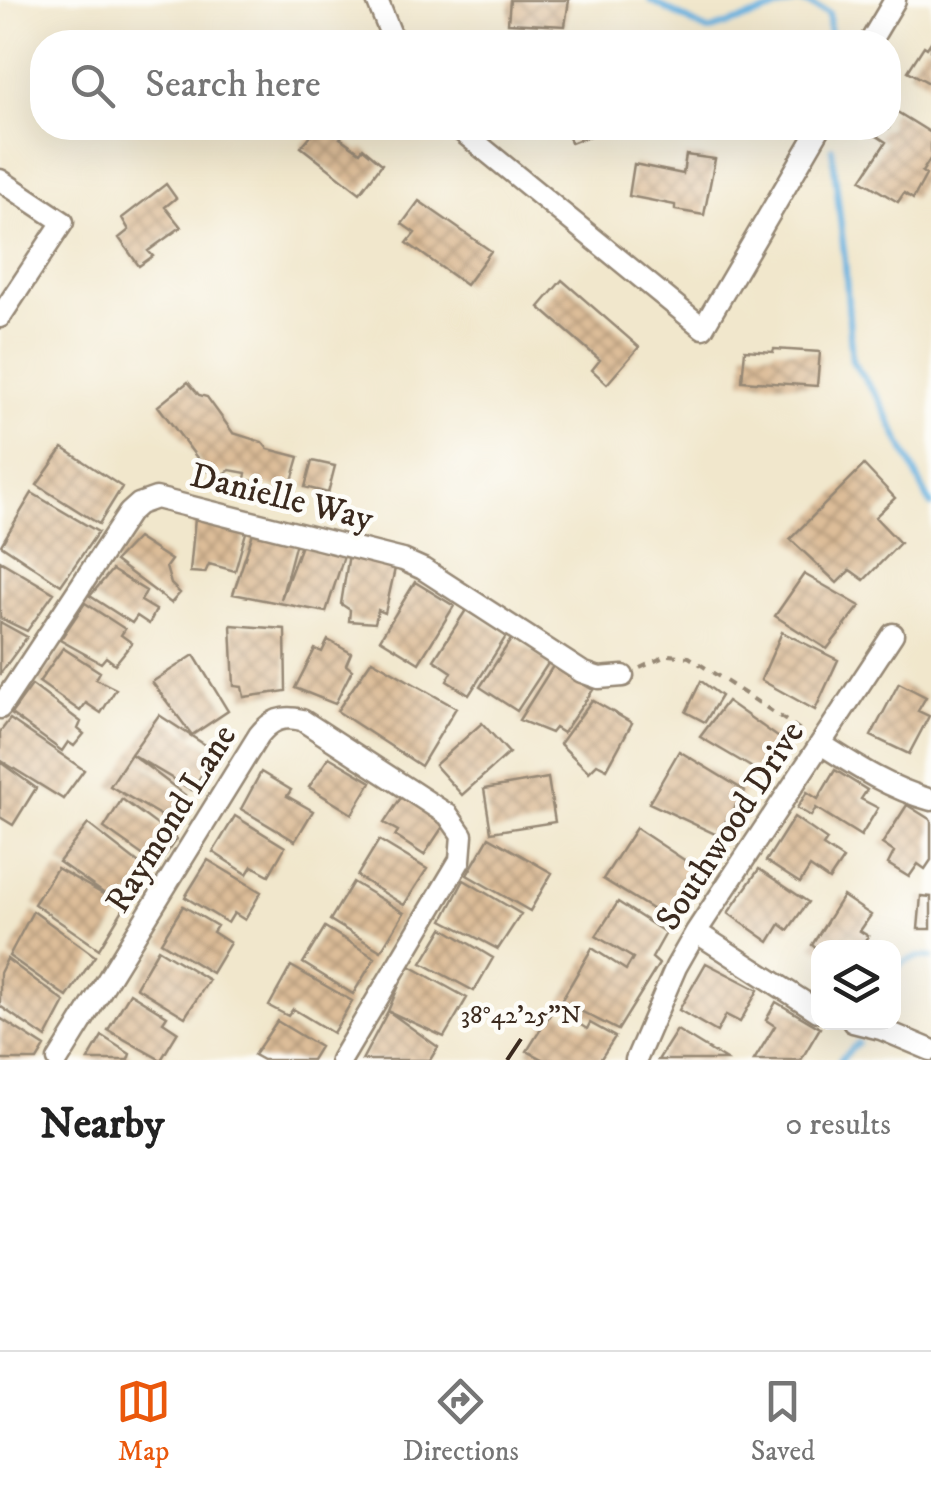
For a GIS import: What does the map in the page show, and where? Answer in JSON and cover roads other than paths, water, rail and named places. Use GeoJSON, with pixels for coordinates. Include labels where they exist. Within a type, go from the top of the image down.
{"type":"FeatureCollection","features":[{"type":"Feature","properties":{"kind":"street"},"geometry":{"type":"LineString","coordinates":[[378,0],[389,30]]}},
{"type":"Feature","properties":{"kind":"street"},"geometry":{"type":"LineString","coordinates":[[877,30],[896,0]]}},
{"type":"Feature","properties":{"kind":"street"},"geometry":{"type":"LineString","coordinates":[[473,140],[703,328],[813,140]]}},
{"type":"Feature","properties":{"kind":"street"},"geometry":{"type":"LineString","coordinates":[[0,180],[63,222],[0,317]]}},
{"type":"Feature","properties":{"kind":"street","name":"Danielle Way"},"geometry":{"type":"LineString","coordinates":[[0,708],[129,512],[156,498],[403,560],[582,672],[599,678],[623,676]]}},
{"type":"Feature","properties":{"kind":"street","name":"Southwood Drive"},"geometry":{"type":"LineString","coordinates":[[636,1060],[676,967],[696,932],[893,634]]}},
{"type":"Feature","properties":{"kind":"street","name":"Raymond Lane"},"geometry":{"type":"LineString","coordinates":[[58,1060],[259,735],[266,725],[289,717],[302,720],[448,815],[462,835],[460,860],[341,1060]]}},
{"type":"Feature","properties":{"kind":"street"},"geometry":{"type":"LineString","coordinates":[[821,744],[872,777],[931,800]]}},
{"type":"Feature","properties":{"kind":"street"},"geometry":{"type":"LineString","coordinates":[[696,932],[811,1007]]}},
{"type":"Feature","properties":{"kind":"street"},"geometry":{"type":"LineString","coordinates":[[880,1030],[931,1050]]}},
{"type":"Feature","properties":{"kind":"waterway"},"geometry":{"type":"LineString","coordinates":[[650,0],[706,30]]}},
{"type":"Feature","properties":{"kind":"waterway"},"geometry":{"type":"LineString","coordinates":[[711,30],[800,1],[829,13],[830,30]]}},
{"type":"Feature","properties":{"kind":"waterway"},"geometry":{"type":"LineString","coordinates":[[832,148],[852,361],[879,399],[931,505]]}},
{"type":"Feature","properties":{"kind":"waterway"},"geometry":{"type":"LineString","coordinates":[[901,964],[910,959],[931,958]]}},
{"type":"Feature","properties":{"kind":"waterway"},"geometry":{"type":"LineString","coordinates":[[840,1060],[858,1043]]}}]}
